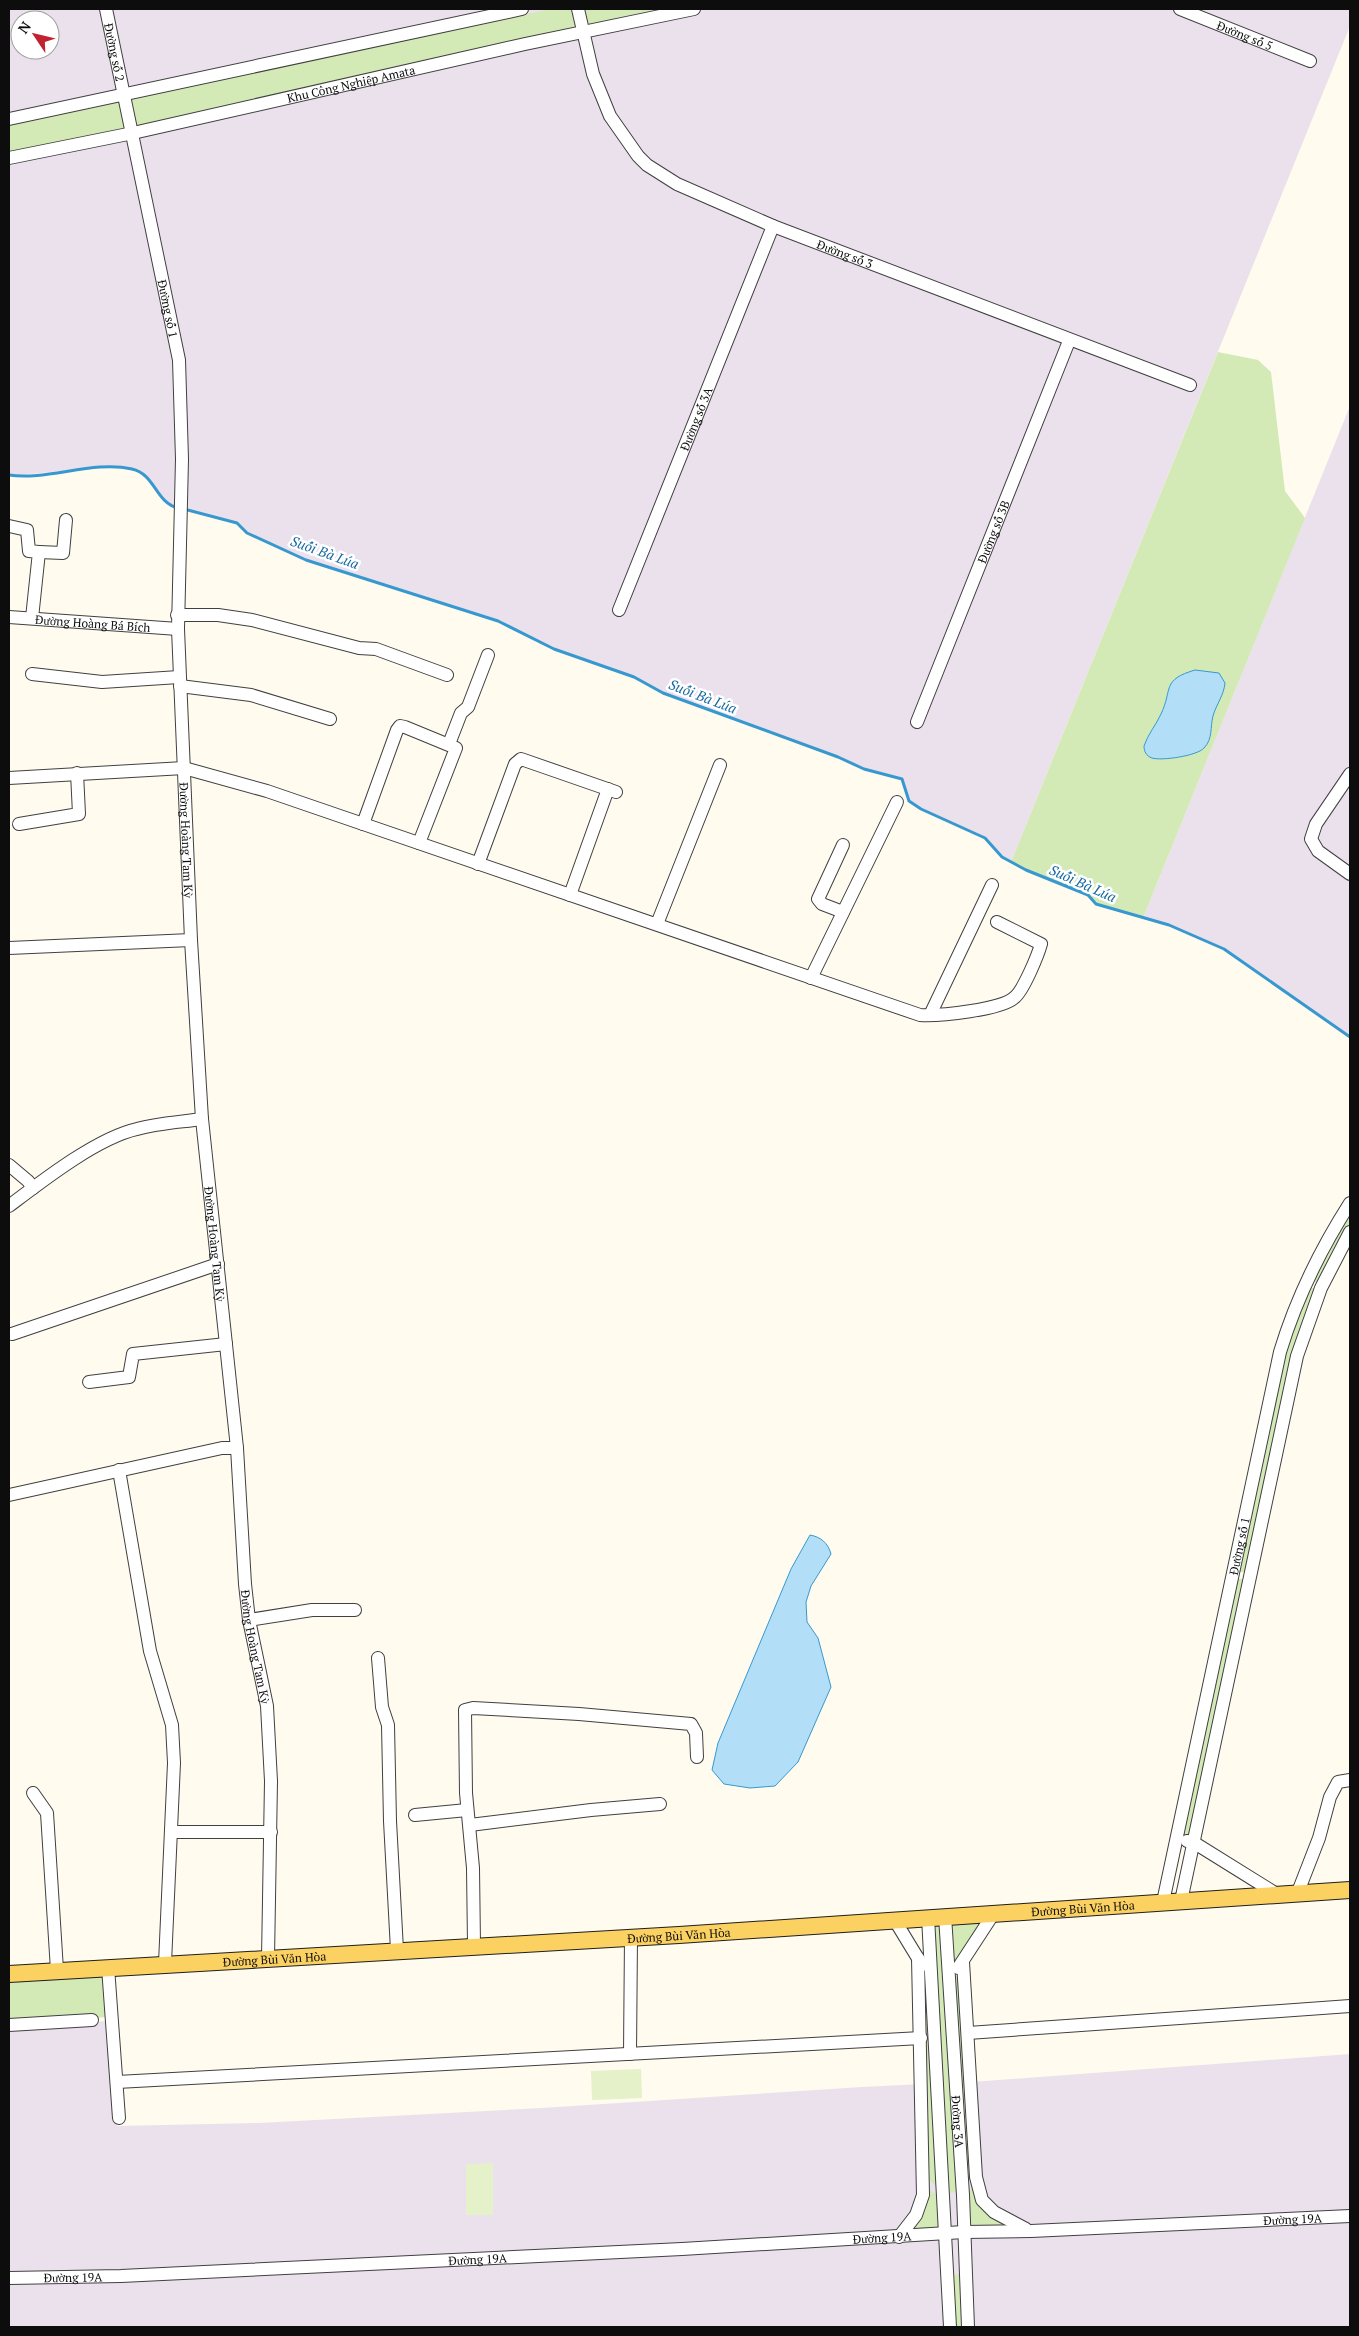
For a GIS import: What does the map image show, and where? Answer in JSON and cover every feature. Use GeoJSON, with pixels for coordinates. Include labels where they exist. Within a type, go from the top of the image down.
{"type":"FeatureCollection","features":[{"type":"Feature","properties":{"kind":"main road","name":"Đường Bùi Văn Hòa"},"geometry":{"type":"LineString","coordinates":[[9,1974],[165,1963],[631,1937],[1350,1890]]}},
{"type":"Feature","properties":{"kind":"street","name":"Đường số 2"},"geometry":{"type":"LineString","coordinates":[[106,9],[123,95],[133,133]]}},
{"type":"Feature","properties":{"kind":"street"},"geometry":{"type":"LineString","coordinates":[[9,119],[339,46],[522,9]]}},
{"type":"Feature","properties":{"kind":"street","name":"Đường số 3"},"geometry":{"type":"LineString","coordinates":[[578,9],[600,96],[615,126],[646,165],[677,184],[773,226],[1068,341],[1190,385]]}},
{"type":"Feature","properties":{"kind":"street","name":"Khu Công Nghiệp Amata"},"geometry":{"type":"LineString","coordinates":[[9,158],[133,133],[694,9]]}},
{"type":"Feature","properties":{"kind":"street","name":"Đường số 5"},"geometry":{"type":"LineString","coordinates":[[1180,9],[1310,61]]}},
{"type":"Feature","properties":{"kind":"street","name":"Đường số 1"},"geometry":{"type":"LineString","coordinates":[[133,133],[179,360],[180,527]]}},
{"type":"Feature","properties":{"kind":"street","name":"Đường số 3A"},"geometry":{"type":"LineString","coordinates":[[619,610],[773,226]]}},
{"type":"Feature","properties":{"kind":"street","name":"Đường số 3B"},"geometry":{"type":"LineString","coordinates":[[917,722],[1068,341]]}},
{"type":"Feature","properties":{"kind":"street"},"geometry":{"type":"LineString","coordinates":[[9,526],[27,530],[28,551],[63,553],[66,520]]}},
{"type":"Feature","properties":{"kind":"street","name":"Đường Hoàng Tam Kỳ"},"geometry":{"type":"LineString","coordinates":[[180,527],[179,681],[191,940],[202,1119],[237,1448],[245,1584],[249,1620],[267,1706],[271,1781],[268,1958]]}},
{"type":"Feature","properties":{"kind":"street"},"geometry":{"type":"LineString","coordinates":[[32,618],[39,552]]}},
{"type":"Feature","properties":{"kind":"street"},"geometry":{"type":"LineString","coordinates":[[178,615],[218,616],[252,620],[359,648],[376,649],[447,675]]}},
{"type":"Feature","properties":{"kind":"street","name":"Đường Hoàng Bá Bích"},"geometry":{"type":"LineString","coordinates":[[9,617],[178,629]]}},
{"type":"Feature","properties":{"kind":"street"},"geometry":{"type":"LineString","coordinates":[[449,744],[461,712],[468,707],[488,655]]}},
{"type":"Feature","properties":{"kind":"street"},"geometry":{"type":"LineString","coordinates":[[32,674],[102,682],[179,681],[244,694],[330,719]]}},
{"type":"Feature","properties":{"kind":"street"},"geometry":{"type":"LineString","coordinates":[[363,824],[400,726],[449,744],[456,749],[418,843]]}},
{"type":"Feature","properties":{"kind":"street"},"geometry":{"type":"LineString","coordinates":[[478,864],[515,764],[521,759],[612,791],[570,895]]}},
{"type":"Feature","properties":{"kind":"street"},"geometry":{"type":"LineString","coordinates":[[657,924],[720,766]]}},
{"type":"Feature","properties":{"kind":"street"},"geometry":{"type":"LineString","coordinates":[[9,778],[184,768],[267,790],[905,1011],[930,1015],[948,1016],[968,1012],[1008,1001],[1017,996],[1041,944],[997,922]]}},
{"type":"Feature","properties":{"kind":"street"},"geometry":{"type":"LineString","coordinates":[[19,824],[79,814],[77,773]]}},
{"type":"Feature","properties":{"kind":"street"},"geometry":{"type":"LineString","coordinates":[[1350,774],[1316,824],[1311,839],[1318,851],[1350,874]]}},
{"type":"Feature","properties":{"kind":"street"},"geometry":{"type":"LineString","coordinates":[[811,978],[897,802]]}},
{"type":"Feature","properties":{"kind":"street"},"geometry":{"type":"LineString","coordinates":[[843,845],[818,899],[822,904],[843,912]]}},
{"type":"Feature","properties":{"kind":"street"},"geometry":{"type":"LineString","coordinates":[[930,1015],[992,885]]}},
{"type":"Feature","properties":{"kind":"street"},"geometry":{"type":"LineString","coordinates":[[9,948],[191,940]]}},
{"type":"Feature","properties":{"kind":"street"},"geometry":{"type":"LineString","coordinates":[[9,1206],[33,1188],[115,1136],[137,1129],[202,1119]]}},
{"type":"Feature","properties":{"kind":"street"},"geometry":{"type":"LineString","coordinates":[[9,1165],[28,1180],[33,1188]]}},
{"type":"Feature","properties":{"kind":"street","name":"Đường số 1"},"geometry":{"type":"LineString","coordinates":[[1163,1902],[1280,1352],[1306,1282],[1332,1231],[1350,1203]]}},
{"type":"Feature","properties":{"kind":"street","name":"Đường số 1"},"geometry":{"type":"LineString","coordinates":[[1181,1901],[1297,1356],[1321,1288],[1350,1232]]}},
{"type":"Feature","properties":{"kind":"street"},"geometry":{"type":"LineString","coordinates":[[12,1334],[218,1264]]}},
{"type":"Feature","properties":{"kind":"street"},"geometry":{"type":"LineString","coordinates":[[1306,1282],[1321,1288]]}},
{"type":"Feature","properties":{"kind":"street"},"geometry":{"type":"LineString","coordinates":[[89,1382],[129,1377],[131,1375],[133,1354],[226,1344]]}},
{"type":"Feature","properties":{"kind":"street"},"geometry":{"type":"LineString","coordinates":[[9,1495],[222,1448],[237,1448]]}},
{"type":"Feature","properties":{"kind":"street"},"geometry":{"type":"LineString","coordinates":[[119,1470],[150,1652],[172,1725],[174,1763],[165,1963]]}},
{"type":"Feature","properties":{"kind":"street"},"geometry":{"type":"LineString","coordinates":[[1231,1576],[1250,1575]]}},
{"type":"Feature","properties":{"kind":"street"},"geometry":{"type":"LineString","coordinates":[[249,1620],[312,1610],[355,1610]]}},
{"type":"Feature","properties":{"kind":"street"},"geometry":{"type":"LineString","coordinates":[[378,1658],[382,1707],[388,1724],[390,1821],[397,1950]]}},
{"type":"Feature","properties":{"kind":"street"},"geometry":{"type":"LineString","coordinates":[[474,1945],[470,1825],[463,1713],[468,1708],[579,1714],[691,1724],[696,1733],[697,1757]]}},
{"type":"Feature","properties":{"kind":"street"},"geometry":{"type":"LineString","coordinates":[[1298,1892],[1319,1838],[1333,1790],[1338,1782],[1350,1780]]}},
{"type":"Feature","properties":{"kind":"street"},"geometry":{"type":"LineString","coordinates":[[33,1793],[47,1812],[57,1970]]}},
{"type":"Feature","properties":{"kind":"street"},"geometry":{"type":"LineString","coordinates":[[470,1825],[591,1810],[660,1804]]}},
{"type":"Feature","properties":{"kind":"street"},"geometry":{"type":"LineString","coordinates":[[415,1815],[468,1810]]}},
{"type":"Feature","properties":{"kind":"street"},"geometry":{"type":"LineString","coordinates":[[171,1832],[270,1832]]}},
{"type":"Feature","properties":{"kind":"street"},"geometry":{"type":"LineString","coordinates":[[1175,1839],[1193,1842],[1275,1894]]}},
{"type":"Feature","properties":{"kind":"street"},"geometry":{"type":"LineString","coordinates":[[950,1980],[994,1913]]}},
{"type":"Feature","properties":{"kind":"street","name":"Đường 3A"},"geometry":{"type":"LineString","coordinates":[[946,1916],[963,2195],[968,2327]]}},
{"type":"Feature","properties":{"kind":"street","name":"Đường 3A"},"geometry":{"type":"LineString","coordinates":[[928,1917],[933,1982],[950,2327]]}},
{"type":"Feature","properties":{"kind":"street"},"geometry":{"type":"LineString","coordinates":[[894,1919],[933,1982]]}},
{"type":"Feature","properties":{"kind":"street"},"geometry":{"type":"LineString","coordinates":[[630,2054],[631,1937]]}},
{"type":"Feature","properties":{"kind":"street"},"geometry":{"type":"LineString","coordinates":[[899,2237],[916,2215],[923,2195],[918,1958]]}},
{"type":"Feature","properties":{"kind":"street","name":"Đường 3A"},"geometry":{"type":"LineString","coordinates":[[963,1962],[976,2177],[982,2200],[994,2212],[1012,2223],[1031,2231]]}},
{"type":"Feature","properties":{"kind":"street"},"geometry":{"type":"LineString","coordinates":[[108,1967],[119,2118]]}},
{"type":"Feature","properties":{"kind":"street"},"geometry":{"type":"LineString","coordinates":[[968,2033],[1350,2006]]}},
{"type":"Feature","properties":{"kind":"street"},"geometry":{"type":"LineString","coordinates":[[9,2025],[92,2020]]}},
{"type":"Feature","properties":{"kind":"street"},"geometry":{"type":"LineString","coordinates":[[117,2082],[921,2038]]}},
{"type":"Feature","properties":{"kind":"street"},"geometry":{"type":"LineString","coordinates":[[923,2178],[944,2197],[963,2195],[976,2177]]}},
{"type":"Feature","properties":{"kind":"street","name":"Đường 19A"},"geometry":{"type":"LineString","coordinates":[[9,2278],[121,2276],[899,2237],[964,2232],[1031,2231],[1350,2216]]}},
{"type":"Feature","properties":{"kind":"shaded area"},"geometry":{"type":"Polygon","coordinates":[[[9,9],[1350,9],[1350,26],[1011,862],[1002,857],[985,838],[921,809],[909,801],[902,779],[864,769],[838,757],[663,693],[634,677],[554,649],[498,621],[306,560],[247,533],[237,523],[171,506],[143,472],[130,468],[102,467],[10,476],[9,9]]]}},
{"type":"Feature","properties":{"kind":"shaded area"},"geometry":{"type":"Polygon","coordinates":[[[1350,406],[1350,1037],[1224,949],[1169,925],[1143,918],[1350,406]]]}},
{"type":"Feature","properties":{"kind":"shaded area"},"geometry":{"type":"Polygon","coordinates":[[[109,2021],[117,2126],[259,2123],[542,2108],[985,2081],[1350,2054],[1350,2327],[9,2327],[9,2027],[109,2021]]]}},
{"type":"Feature","properties":{"kind":"green space"},"geometry":{"type":"Polygon","coordinates":[[[551,9],[575,9],[579,28],[135,127],[128,100],[340,52],[551,9]]]}},
{"type":"Feature","properties":{"kind":"green space"},"geometry":{"type":"Polygon","coordinates":[[[581,9],[671,9],[585,26],[581,9]]]}},
{"type":"Feature","properties":{"kind":"green space"},"geometry":{"type":"Polygon","coordinates":[[[122,101],[129,128],[9,153],[9,124],[122,101]]]}},
{"type":"Feature","properties":{"kind":"green space"},"geometry":{"type":"Polygon","coordinates":[[[1218,352],[1258,360],[1271,372],[1285,491],[1305,518],[1143,918],[1096,904],[1088,895],[1011,862],[1218,352]]]}},
{"type":"Feature","properties":{"kind":"green space"},"geometry":{"type":"Polygon","coordinates":[[[1350,1209],[1350,1226],[1319,1283],[1311,1280],[1350,1209]]]}},
{"type":"Feature","properties":{"kind":"green space"},"geometry":{"type":"Polygon","coordinates":[[[1308,1286],[1317,1290],[1247,1572],[1235,1572],[1283,1353],[1308,1286]]]}},
{"type":"Feature","properties":{"kind":"green space"},"geometry":{"type":"Polygon","coordinates":[[[1234,1579],[1246,1579],[1190,1838],[1179,1836],[1234,1579]]]}},
{"type":"Feature","properties":{"kind":"green space"},"geometry":{"type":"Polygon","coordinates":[[[984,1919],[955,1968],[951,1921],[984,1919]]]}},
{"type":"Feature","properties":{"kind":"green space"},"geometry":{"type":"Polygon","coordinates":[[[934,1922],[940,1922],[957,2192],[949,2193],[934,1922]]]}},
{"type":"Feature","properties":{"kind":"green space"},"geometry":{"type":"Polygon","coordinates":[[[105,1972],[108,2017],[9,2023],[9,1979],[105,1972]]]}},
{"type":"Feature","properties":{"kind":"green space"},"geometry":{"type":"Polygon","coordinates":[[[924,1974],[927,1979],[938,2188],[928,2179],[924,1974]]]}},
{"type":"Feature","properties":{"kind":"green space"},"geometry":{"type":"Polygon","coordinates":[[[958,1974],[971,2179],[967,2184],[955,1978],[958,1974]]]}},
{"type":"Feature","properties":{"kind":"green space"},"geometry":{"type":"Polygon","coordinates":[[[641,2069],[642,2098],[592,2100],[591,2071],[641,2069]]]}},
{"type":"Feature","properties":{"kind":"green space"},"geometry":{"type":"Polygon","coordinates":[[[493,2163],[493,2215],[466,2215],[466,2164],[493,2163]]]}},
{"type":"Feature","properties":{"kind":"green space"},"geometry":{"type":"Polygon","coordinates":[[[973,2186],[989,2215],[1010,2228],[970,2232],[968,2193],[973,2186]]]}},
{"type":"Feature","properties":{"kind":"green space"},"geometry":{"type":"Polygon","coordinates":[[[928,2188],[938,2196],[940,2234],[908,2235],[928,2188]]]}},
{"type":"Feature","properties":{"kind":"green space"},"geometry":{"type":"Polygon","coordinates":[[[960,2274],[962,2327],[955,2327],[953,2275],[960,2274]]]}},
{"type":"Feature","properties":{"kind":"water"},"geometry":{"type":"Polygon","coordinates":[[[1195,670],[1219,673],[1225,683],[1213,716],[1207,744],[1200,751],[1179,757],[1157,759],[1150,757],[1144,750],[1144,746],[1165,705],[1172,682],[1184,674],[1195,670]]]}},
{"type":"Feature","properties":{"kind":"water"},"geometry":{"type":"Polygon","coordinates":[[[810,1535],[824,1541],[831,1554],[811,1586],[806,1602],[807,1622],[818,1638],[831,1687],[798,1762],[775,1786],[750,1788],[724,1784],[712,1770],[718,1743],[791,1569],[810,1535]]]}},
{"type":"Feature","properties":{"kind":"waterway","name":"Suối Bà Lúa"},"geometry":{"type":"LineString","coordinates":[[9,475],[39,475],[102,467],[132,469],[146,476],[160,495],[171,505],[178,508]]}},
{"type":"Feature","properties":{"kind":"waterway","name":"Suối Bà Lúa"},"geometry":{"type":"LineString","coordinates":[[184,509],[237,523],[247,533],[306,560],[498,621],[554,649],[634,677],[663,693],[838,757],[864,769],[902,779],[909,801],[921,809],[985,838],[1002,857],[1026,870],[1088,895],[1096,904],[1169,925],[1224,949],[1350,1037]]}}]}
